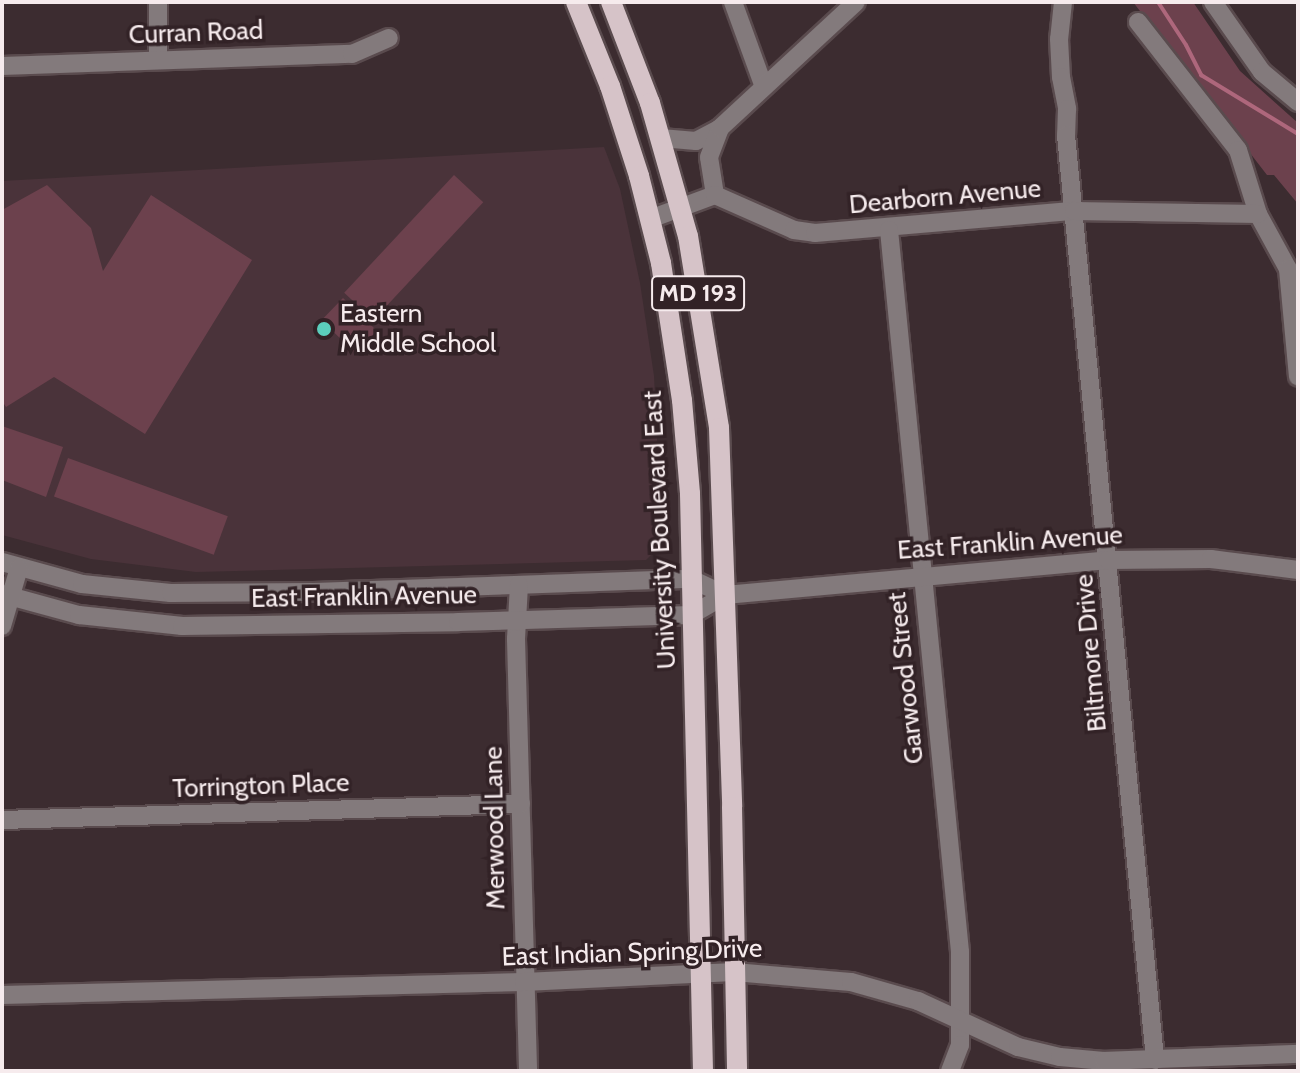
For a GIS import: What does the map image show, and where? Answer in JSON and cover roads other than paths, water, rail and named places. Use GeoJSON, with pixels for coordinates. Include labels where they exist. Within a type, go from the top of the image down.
{"type":"FeatureCollection","features":[{"type":"Feature","properties":{"kind":"main road","name":"University Boulevard East"},"geometry":{"type":"LineString","coordinates":[[576,2],[610,86],[650,219],[661,263],[682,400],[690,494],[703,1071]]}},
{"type":"Feature","properties":{"kind":"main road","name":"MD 193"},"geometry":{"type":"LineString","coordinates":[[611,2],[661,138],[681,209],[707,343],[719,428],[737,1071]]}},
{"type":"Feature","properties":{"kind":"street"},"geometry":{"type":"LineString","coordinates":[[158,2],[158,60]]}},
{"type":"Feature","properties":{"kind":"street"},"geometry":{"type":"LineString","coordinates":[[733,2],[764,87]]}},
{"type":"Feature","properties":{"kind":"street"},"geometry":{"type":"LineString","coordinates":[[661,138],[696,141],[720,128],[856,2]]}},
{"type":"Feature","properties":{"kind":"street","name":"Biltmore Drive"},"geometry":{"type":"LineString","coordinates":[[1063,2],[1059,52],[1067,109],[1074,211],[1155,1060]]}},
{"type":"Feature","properties":{"kind":"street"},"geometry":{"type":"LineString","coordinates":[[1213,2],[1262,72],[1298,102]]}},
{"type":"Feature","properties":{"kind":"street"},"geometry":{"type":"LineString","coordinates":[[1138,22],[1238,150],[1256,206],[1288,269],[1298,377]]}},
{"type":"Feature","properties":{"kind":"street","name":"Curran Road"},"geometry":{"type":"LineString","coordinates":[[2,66],[352,54],[389,38]]}},
{"type":"Feature","properties":{"kind":"street"},"geometry":{"type":"LineString","coordinates":[[650,219],[715,195],[709,157],[720,128]]}},
{"type":"Feature","properties":{"kind":"street","name":"Dearborn Avenue"},"geometry":{"type":"LineString","coordinates":[[715,195],[794,230],[815,233],[889,230],[1074,211],[1256,206]]}},
{"type":"Feature","properties":{"kind":"street","name":"Garwood Street"},"geometry":{"type":"LineString","coordinates":[[889,230],[960,952],[960,1045],[950,1071]]}},
{"type":"Feature","properties":{"kind":"street","name":"East Franklin Avenue"},"geometry":{"type":"LineString","coordinates":[[7,596],[79,615],[182,626],[691,615],[725,595],[922,574],[1108,560],[1211,559],[1298,570]]}},
{"type":"Feature","properties":{"kind":"street"},"geometry":{"type":"LineString","coordinates":[[2,626],[11,565]]}},
{"type":"Feature","properties":{"kind":"street","name":"East Franklin Avenue"},"geometry":{"type":"LineString","coordinates":[[11,565],[82,584],[171,593],[691,579],[725,595]]}},
{"type":"Feature","properties":{"kind":"street","name":"Merwood Lane"},"geometry":{"type":"LineString","coordinates":[[519,585],[516,618],[528,1071]]}},
{"type":"Feature","properties":{"kind":"street","name":"Torrington Place"},"geometry":{"type":"LineString","coordinates":[[2,820],[521,804]]}},
{"type":"Feature","properties":{"kind":"street","name":"East Indian Spring Drive"},"geometry":{"type":"LineString","coordinates":[[2,995],[524,982],[734,972],[851,982],[918,1001],[1018,1047],[1060,1057],[1155,1060],[1298,1054]]}},
{"type":"Feature","properties":{"kind":"waterway"},"geometry":{"type":"LineString","coordinates":[[1158,2],[1201,75],[1298,134]]}},
{"type":"Feature","properties":{"kind":"place","name":"Eastern Middle School"},"geometry":{"type":"Point","coordinates":[324,329]}}]}
